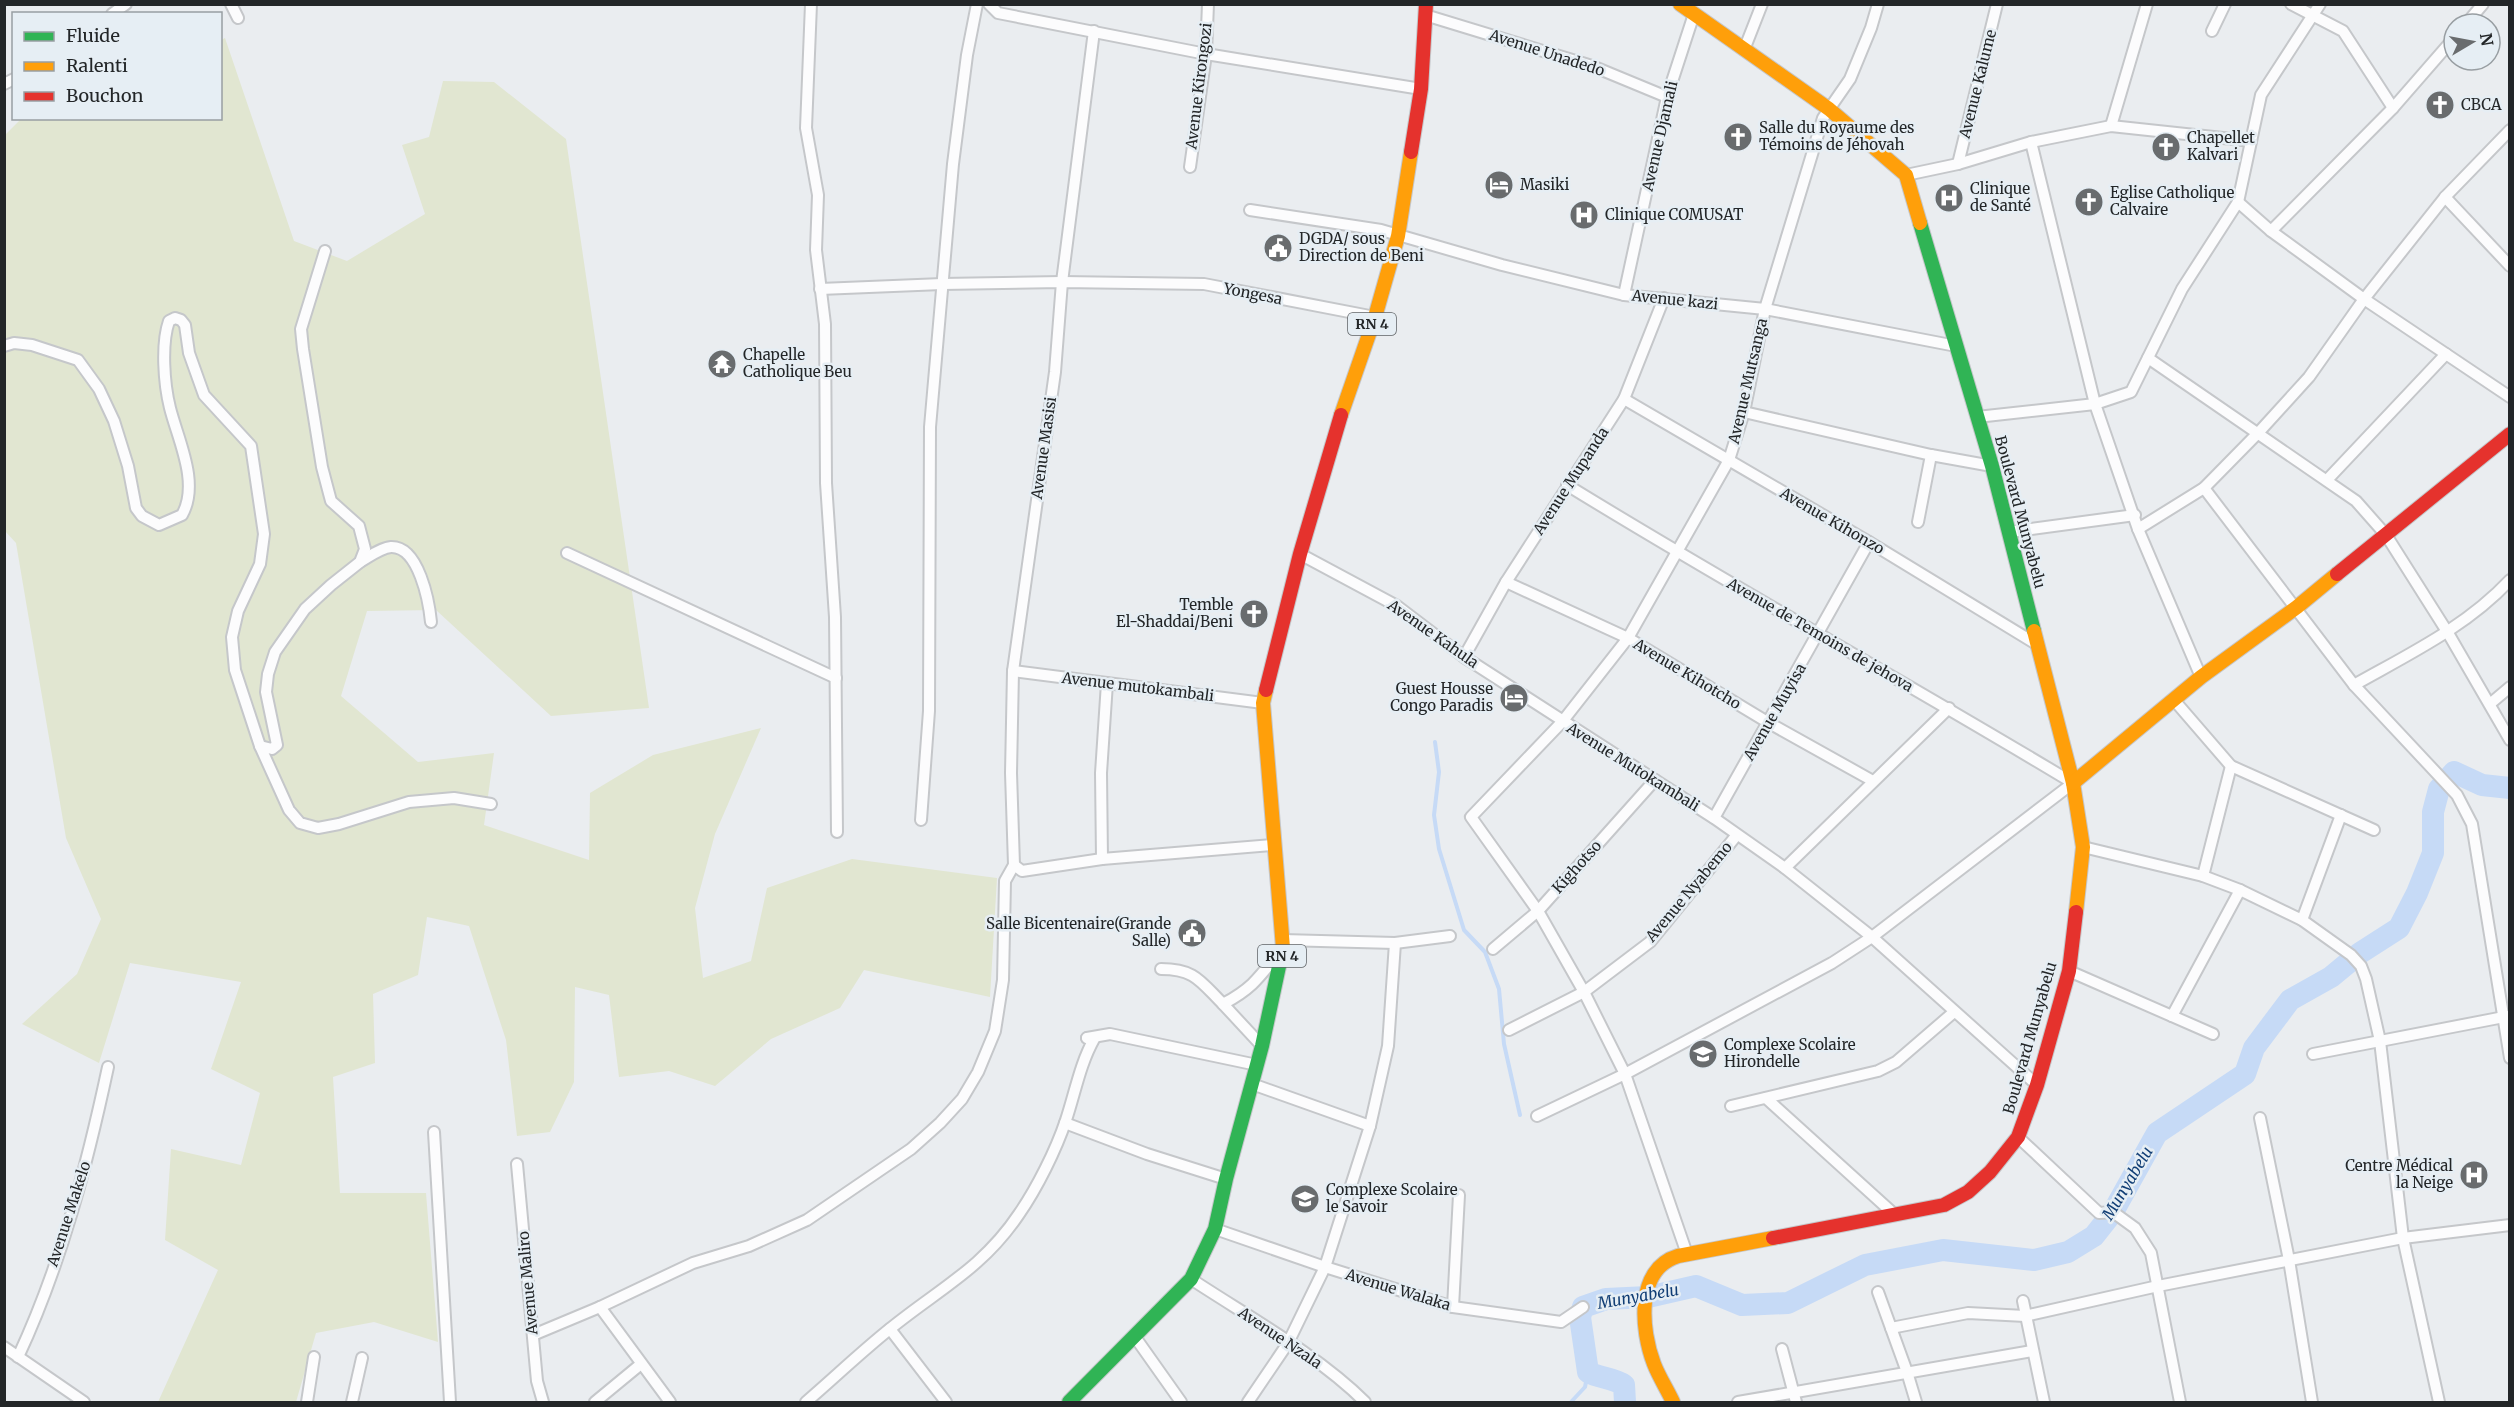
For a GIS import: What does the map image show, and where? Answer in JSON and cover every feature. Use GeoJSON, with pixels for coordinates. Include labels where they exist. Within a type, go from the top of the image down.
{"type":"FeatureCollection","features":[{"type":"Feature","properties":{"kind":"main road"},"geometry":{"type":"LineString","coordinates":[[1680,4],[1829,109],[1906,175]]}},
{"type":"Feature","properties":{"kind":"main road","name":"RN 4"},"geometry":{"type":"LineString","coordinates":[[1069,1402],[1191,1279],[1215,1229],[1262,1046],[1283,944],[1273,845],[1263,702],[1300,554],[1346,400],[1375,317],[1398,236],[1421,89],[1426,10]]}},
{"type":"Feature","properties":{"kind":"main road","name":"Boulevard Munyabelu"},"geometry":{"type":"LineString","coordinates":[[1673,1402],[1654,1363],[1649,1343],[1647,1288],[1656,1271],[1665,1262],[1687,1254],[1944,1205],[1968,1191],[1990,1172],[2018,1137],[2037,1085],[2069,971],[2084,847],[2073,783],[1992,466],[1906,175]]}},
{"type":"Feature","properties":{"kind":"main road"},"geometry":{"type":"LineString","coordinates":[[2073,783],[2201,677],[2297,607],[2510,435]]}},
{"type":"Feature","properties":{"kind":"street"},"geometry":{"type":"LineString","coordinates":[[231,4],[238,18]]}},
{"type":"Feature","properties":{"kind":"street"},"geometry":{"type":"LineString","coordinates":[[811,4],[806,128],[818,195],[816,250],[825,324],[826,483],[835,617],[837,832]]}},
{"type":"Feature","properties":{"kind":"street"},"geometry":{"type":"LineString","coordinates":[[921,820],[929,711],[930,427],[953,164],[967,55],[977,4]]}},
{"type":"Feature","properties":{"kind":"street"},"geometry":{"type":"LineString","coordinates":[[989,4],[998,13],[1206,54],[1421,89]]}},
{"type":"Feature","properties":{"kind":"street","name":"Avenue Kirongozi"},"geometry":{"type":"LineString","coordinates":[[1190,166],[1206,54],[1208,4]]}},
{"type":"Feature","properties":{"kind":"street"},"geometry":{"type":"LineString","coordinates":[[1744,50],[1762,4]]}},
{"type":"Feature","properties":{"kind":"street","name":"Avenue Mutsanga"},"geometry":{"type":"LineString","coordinates":[[1562,722],[1628,638],[1729,460],[1744,412],[1765,309],[1823,118],[1850,78],[1871,28],[1878,4]]}},
{"type":"Feature","properties":{"kind":"street","name":"Avenue Kalume"},"geometry":{"type":"LineString","coordinates":[[1958,164],[1997,4]]}},
{"type":"Feature","properties":{"kind":"street"},"geometry":{"type":"LineString","coordinates":[[2111,126],[2147,4]]}},
{"type":"Feature","properties":{"kind":"street"},"geometry":{"type":"LineString","coordinates":[[2212,31],[2225,4]]}},
{"type":"Feature","properties":{"kind":"street"},"geometry":{"type":"LineString","coordinates":[[2290,4],[2343,31],[2393,108]]}},
{"type":"Feature","properties":{"kind":"street"},"geometry":{"type":"LineString","coordinates":[[1977,417],[2095,404],[2131,392],[2181,289],[2238,202],[2261,95],[2320,4]]}},
{"type":"Feature","properties":{"kind":"street","name":"Avenue Unadedo"},"geometry":{"type":"LineString","coordinates":[[1426,10],[1592,66],[1667,96]]}},
{"type":"Feature","properties":{"kind":"street","name":"Avenue Djamali"},"geometry":{"type":"LineString","coordinates":[[1624,295],[1667,96],[1694,14]]}},
{"type":"Feature","properties":{"kind":"street","name":"Avenue Masisi"},"geometry":{"type":"LineString","coordinates":[[1014,865],[1011,773],[1012,671],[1055,372],[1062,282],[1094,31]]}},
{"type":"Feature","properties":{"kind":"street"},"geometry":{"type":"LineString","coordinates":[[2271,231],[2393,108],[2442,52]]}},
{"type":"Feature","properties":{"kind":"street"},"geometry":{"type":"LineString","coordinates":[[1906,175],[1958,164],[2031,142],[2111,126],[2251,141]]}},
{"type":"Feature","properties":{"kind":"street"},"geometry":{"type":"LineString","coordinates":[[2138,529],[2204,488],[2259,432],[2309,377],[2364,299],[2445,197],[2510,130]]}},
{"type":"Feature","properties":{"kind":"street"},"geometry":{"type":"LineString","coordinates":[[2031,142],[2095,404],[2138,529],[2201,677]]}},
{"type":"Feature","properties":{"kind":"street"},"geometry":{"type":"LineString","coordinates":[[2445,197],[2510,266]]}},
{"type":"Feature","properties":{"kind":"street"},"geometry":{"type":"LineString","coordinates":[[2238,202],[2271,231],[2364,299],[2508,393]]}},
{"type":"Feature","properties":{"kind":"street","name":"Avenue kazi"},"geometry":{"type":"LineString","coordinates":[[1250,210],[1381,230],[1624,295],[1765,309],[1956,346]]}},
{"type":"Feature","properties":{"kind":"street"},"geometry":{"type":"LineString","coordinates":[[325,251],[301,329],[303,349],[322,467],[331,501],[359,526],[365,549],[360,562]]}},
{"type":"Feature","properties":{"kind":"street","name":"Yongesa"},"geometry":{"type":"LineString","coordinates":[[820,289],[1062,282],[1204,284],[1375,317]]}},
{"type":"Feature","properties":{"kind":"street","name":"Avenue Mupanda"},"geometry":{"type":"LineString","coordinates":[[1464,657],[1506,582],[1624,399],[1665,298]]}},
{"type":"Feature","properties":{"kind":"street"},"geometry":{"type":"LineString","coordinates":[[4,346],[14,343],[32,345],[78,360],[99,389],[114,421],[128,466],[136,508],[142,516],[159,525],[182,515],[189,497],[187,464],[169,405],[164,365],[166,330],[170,321],[175,318],[182,320],[189,353],[204,395],[251,446],[264,534],[260,564],[238,611],[232,637],[235,670],[260,746],[289,810],[300,823],[318,828],[339,824],[409,802],[454,798],[491,804]]}},
{"type":"Feature","properties":{"kind":"street"},"geometry":{"type":"LineString","coordinates":[[2327,480],[2446,354]]}},
{"type":"Feature","properties":{"kind":"street"},"geometry":{"type":"LineString","coordinates":[[2148,358],[2259,432],[2356,501],[2386,535],[2491,704],[2510,740]]}},
{"type":"Feature","properties":{"kind":"street","name":"Avenue Kihonzo"},"geometry":{"type":"LineString","coordinates":[[1624,399],[1869,542],[2038,645]]}},
{"type":"Feature","properties":{"kind":"street"},"geometry":{"type":"LineString","coordinates":[[1744,412],[1992,466]]}},
{"type":"Feature","properties":{"kind":"street"},"geometry":{"type":"LineString","coordinates":[[1918,522],[1931,454]]}},
{"type":"Feature","properties":{"kind":"street","name":"Avenue de Temoins de jehova"},"geometry":{"type":"LineString","coordinates":[[1567,485],[1676,552],[1949,708],[2073,783]]}},
{"type":"Feature","properties":{"kind":"street"},"geometry":{"type":"LineString","coordinates":[[2204,488],[2297,607],[2354,685],[2457,795],[2472,824],[2506,1016],[2510,1058]]}},
{"type":"Feature","properties":{"kind":"street"},"geometry":{"type":"LineString","coordinates":[[2009,532],[2135,515]]}},
{"type":"Feature","properties":{"kind":"street","name":"Avenue Muyisa"},"geometry":{"type":"LineString","coordinates":[[1714,818],[1869,542]]}},
{"type":"Feature","properties":{"kind":"street"},"geometry":{"type":"LineString","coordinates":[[260,746],[272,749],[277,745],[266,692],[268,674],[275,652],[305,609],[330,585],[360,562],[384,549],[394,547],[403,551],[422,578],[431,622]]}},
{"type":"Feature","properties":{"kind":"street"},"geometry":{"type":"LineString","coordinates":[[567,553],[836,678]]}},
{"type":"Feature","properties":{"kind":"street","name":"Avenue Kahula"},"geometry":{"type":"LineString","coordinates":[[1300,554],[1397,606],[1464,657],[1562,722]]}},
{"type":"Feature","properties":{"kind":"street"},"geometry":{"type":"LineString","coordinates":[[2354,685],[2448,633],[2493,597],[2510,580]]}},
{"type":"Feature","properties":{"kind":"street","name":"Avenue Kihotcho"},"geometry":{"type":"LineString","coordinates":[[1506,582],[1628,638],[1768,723],[1873,781]]}},
{"type":"Feature","properties":{"kind":"street","name":"Avenue mutokambali"},"geometry":{"type":"LineString","coordinates":[[1012,671],[1263,702]]}},
{"type":"Feature","properties":{"kind":"street"},"geometry":{"type":"LineString","coordinates":[[1102,859],[1101,772],[1107,683]]}},
{"type":"Feature","properties":{"kind":"street"},"geometry":{"type":"LineString","coordinates":[[2491,704],[2510,687]]}},
{"type":"Feature","properties":{"kind":"street"},"geometry":{"type":"LineString","coordinates":[[2174,700],[2231,766],[2374,830]]}},
{"type":"Feature","properties":{"kind":"street"},"geometry":{"type":"LineString","coordinates":[[1785,868],[1949,708]]}},
{"type":"Feature","properties":{"kind":"street","name":"Avenue Mutokambali"},"geometry":{"type":"LineString","coordinates":[[1538,911],[1471,817],[1562,722],[1714,818],[1736,836],[1785,868],[1872,937],[2037,1085]]}},
{"type":"Feature","properties":{"kind":"street"},"geometry":{"type":"LineString","coordinates":[[2203,876],[2231,766]]}},
{"type":"Feature","properties":{"kind":"street","name":"Kighotso"},"geometry":{"type":"LineString","coordinates":[[1493,948],[1538,911],[1655,780]]}},
{"type":"Feature","properties":{"kind":"street"},"geometry":{"type":"LineString","coordinates":[[1537,1116],[1625,1074],[1832,963],[1872,937],[2073,783]]}},
{"type":"Feature","properties":{"kind":"street"},"geometry":{"type":"LineString","coordinates":[[2302,920],[2341,815]]}},
{"type":"Feature","properties":{"kind":"street","name":"Avenue Nyabemo"},"geometry":{"type":"LineString","coordinates":[[1509,1030],[1584,992],[1650,942],[1736,836]]}},
{"type":"Feature","properties":{"kind":"street"},"geometry":{"type":"LineString","coordinates":[[533,1335],[600,1307],[693,1263],[748,1246],[807,1220],[911,1149],[948,1115],[962,1099],[973,1081],[995,1031],[1003,980],[1005,881],[1014,865],[1022,871],[1102,859],[1273,845]]}},
{"type":"Feature","properties":{"kind":"street"},"geometry":{"type":"LineString","coordinates":[[2084,847],[2203,876],[2240,890],[2302,920],[2351,955],[2361,966],[2380,1041],[2403,1238],[2439,1402]]}},
{"type":"Feature","properties":{"kind":"street"},"geometry":{"type":"LineString","coordinates":[[2172,1016],[2240,890]]}},
{"type":"Feature","properties":{"kind":"street"},"geometry":{"type":"LineString","coordinates":[[1538,911],[1584,992],[1625,1074],[1687,1254]]}},
{"type":"Feature","properties":{"kind":"street"},"geometry":{"type":"LineString","coordinates":[[1223,1004],[1245,993],[1283,944],[1395,943],[1450,936]]}},
{"type":"Feature","properties":{"kind":"street"},"geometry":{"type":"LineString","coordinates":[[1248,1402],[1288,1343],[1325,1267],[1370,1126],[1388,1046],[1395,943]]}},
{"type":"Feature","properties":{"kind":"street"},"geometry":{"type":"LineString","coordinates":[[1161,969],[1180,969],[1195,976],[1262,1046]]}},
{"type":"Feature","properties":{"kind":"street"},"geometry":{"type":"LineString","coordinates":[[2069,971],[2213,1034]]}},
{"type":"Feature","properties":{"kind":"street"},"geometry":{"type":"LineString","coordinates":[[1731,1106],[1878,1071],[1896,1062],[1954,1012]]}},
{"type":"Feature","properties":{"kind":"street"},"geometry":{"type":"LineString","coordinates":[[2313,1054],[2506,1016]]}},
{"type":"Feature","properties":{"kind":"street"},"geometry":{"type":"LineString","coordinates":[[806,1402],[890,1329],[960,1279],[990,1251],[1019,1214],[1035,1188],[1065,1123],[1083,1063],[1094,1039],[1087,1038],[1110,1034],[1257,1065]]}},
{"type":"Feature","properties":{"kind":"street","name":"Avenue Makelo"},"geometry":{"type":"LineString","coordinates":[[18,1357],[31,1329],[82,1183],[108,1067]]}},
{"type":"Feature","properties":{"kind":"street"},"geometry":{"type":"LineString","coordinates":[[1252,1084],[1370,1126]]}},
{"type":"Feature","properties":{"kind":"street"},"geometry":{"type":"LineString","coordinates":[[1766,1098],[1895,1215]]}},
{"type":"Feature","properties":{"kind":"street"},"geometry":{"type":"LineString","coordinates":[[2260,1118],[2289,1260],[2313,1402]]}},
{"type":"Feature","properties":{"kind":"street"},"geometry":{"type":"LineString","coordinates":[[1065,1123],[1147,1154],[1226,1179]]}},
{"type":"Feature","properties":{"kind":"street"},"geometry":{"type":"LineString","coordinates":[[434,1132],[450,1402]]}},
{"type":"Feature","properties":{"kind":"street"},"geometry":{"type":"LineString","coordinates":[[2018,1137],[2099,1213],[2113,1212],[2135,1228],[2151,1253],[2180,1402]]}},
{"type":"Feature","properties":{"kind":"street","name":"Avenue Maliro"},"geometry":{"type":"LineString","coordinates":[[517,1164],[537,1381],[543,1402]]}},
{"type":"Feature","properties":{"kind":"street"},"geometry":{"type":"LineString","coordinates":[[1453,1307],[1459,1195]]}},
{"type":"Feature","properties":{"kind":"street"},"geometry":{"type":"LineString","coordinates":[[1891,1328],[1968,1313],[2025,1316],[2158,1286],[2403,1238],[2510,1225]]}},
{"type":"Feature","properties":{"kind":"street","name":"Avenue Walaka"},"geometry":{"type":"LineString","coordinates":[[1215,1229],[1325,1267],[1453,1307],[1561,1322],[1583,1307]]}},
{"type":"Feature","properties":{"kind":"street","name":"Avenue Nzala"},"geometry":{"type":"LineString","coordinates":[[1191,1279],[1349,1386],[1365,1402]]}},
{"type":"Feature","properties":{"kind":"street"},"geometry":{"type":"LineString","coordinates":[[1878,1292],[1916,1402]]}},
{"type":"Feature","properties":{"kind":"street"},"geometry":{"type":"LineString","coordinates":[[2022,1301],[2044,1402]]}},
{"type":"Feature","properties":{"kind":"street"},"geometry":{"type":"LineString","coordinates":[[600,1307],[670,1402]]}},
{"type":"Feature","properties":{"kind":"street"},"geometry":{"type":"LineString","coordinates":[[890,1329],[946,1402]]}},
{"type":"Feature","properties":{"kind":"street"},"geometry":{"type":"LineString","coordinates":[[1135,1337],[1181,1402]]}},
{"type":"Feature","properties":{"kind":"street"},"geometry":{"type":"LineString","coordinates":[[4,1347],[84,1402]]}},
{"type":"Feature","properties":{"kind":"street"},"geometry":{"type":"LineString","coordinates":[[1782,1349],[1795,1398]]}},
{"type":"Feature","properties":{"kind":"street"},"geometry":{"type":"LineString","coordinates":[[1738,1402],[1795,1398],[1907,1372],[2032,1352]]}},
{"type":"Feature","properties":{"kind":"street"},"geometry":{"type":"LineString","coordinates":[[307,1402],[314,1357]]}},
{"type":"Feature","properties":{"kind":"street"},"geometry":{"type":"LineString","coordinates":[[352,1402],[362,1358]]}},
{"type":"Feature","properties":{"kind":"street"},"geometry":{"type":"LineString","coordinates":[[596,1402],[640,1364]]}},
{"type":"Feature","properties":{"kind":"green space"},"geometry":{"type":"Polygon","coordinates":[[[225,38],[294,241],[347,261],[425,214],[402,145],[429,137],[443,81],[494,82],[566,139],[649,708],[551,716],[436,610],[367,611],[341,696],[418,762],[494,753],[484,825],[589,860],[590,793],[653,755],[761,728],[715,834],[695,908],[703,978],[751,961],[767,888],[852,859],[997,878],[990,997],[864,970],[840,1008],[771,1039],[715,1086],[669,1071],[619,1077],[609,995],[575,987],[574,1082],[550,1132],[517,1136],[506,1040],[469,926],[427,917],[418,975],[373,994],[375,1063],[333,1077],[340,1193],[426,1193],[438,1342],[374,1322],[316,1333],[296,1402],[158,1402],[218,1270],[165,1240],[171,1149],[241,1165],[260,1093],[211,1069],[241,982],[130,963],[99,1063],[22,1024],[77,974],[101,919],[66,838],[16,543],[5,531],[4,136],[20,120],[222,120],[222,40],[225,38]]]}},
{"type":"Feature","properties":{"kind":"waterway"},"geometry":{"type":"LineString","coordinates":[[1435,742],[1439,772],[1434,815],[1439,849],[1464,930],[1485,952],[1499,989],[1504,1044],[1520,1115]]}},
{"type":"Feature","properties":{"kind":"waterway","name":"Munyabelu"},"geometry":{"type":"LineString","coordinates":[[1625,1402],[1624,1385],[1588,1372],[1580,1317],[1583,1307],[1606,1299],[1648,1297],[1696,1286],[1742,1305],[1788,1303],[1865,1265],[1943,1250],[2034,1260],[2068,1252],[2094,1236],[2113,1212],[2157,1133],[2245,1074],[2254,1048],[2290,1000],[2331,977],[2360,953],[2399,928],[2417,893],[2433,853],[2433,812],[2439,789],[2454,772],[2482,785],[2510,788]]}},
{"type":"Feature","properties":{"kind":"waterway"},"geometry":{"type":"LineString","coordinates":[[1571,1402],[1585,1387],[1588,1372]]}},
{"type":"Feature","properties":{"kind":"traffic: fast"},"geometry":{"type":"LineString","coordinates":[[1920,223],[1992,466],[2034,631]]}},
{"type":"Feature","properties":{"kind":"traffic: fast"},"geometry":{"type":"LineString","coordinates":[[1069,1402],[1191,1279],[1215,1229],[1262,1046],[1281,957]]}},
{"type":"Feature","properties":{"kind":"traffic: slow"},"geometry":{"type":"LineString","coordinates":[[1680,4],[1829,109],[1906,175],[1920,223]]}},
{"type":"Feature","properties":{"kind":"traffic: slow"},"geometry":{"type":"LineString","coordinates":[[1341,415],[1375,317],[1398,236],[1411,152]]}},
{"type":"Feature","properties":{"kind":"traffic: slow"},"geometry":{"type":"LineString","coordinates":[[2073,783],[2201,677],[2297,607],[2337,574]]}},
{"type":"Feature","properties":{"kind":"traffic: slow"},"geometry":{"type":"LineString","coordinates":[[2034,631],[2073,783],[2083,847],[2076,912]]}},
{"type":"Feature","properties":{"kind":"traffic: slow"},"geometry":{"type":"LineString","coordinates":[[1266,690],[1263,703],[1283,948],[1281,957]]}},
{"type":"Feature","properties":{"kind":"traffic: slow"},"geometry":{"type":"LineString","coordinates":[[1673,1402],[1658,1374],[1646,1335],[1645,1302],[1654,1274],[1664,1263],[1678,1256],[1773,1238]]}},
{"type":"Feature","properties":{"kind":"traffic: jam"},"geometry":{"type":"LineString","coordinates":[[1411,152],[1421,89],[1426,4]]}},
{"type":"Feature","properties":{"kind":"traffic: jam"},"geometry":{"type":"LineString","coordinates":[[1266,690],[1300,554],[1341,415]]}},
{"type":"Feature","properties":{"kind":"traffic: jam"},"geometry":{"type":"LineString","coordinates":[[2337,574],[2510,434]]}},
{"type":"Feature","properties":{"kind":"traffic: jam"},"geometry":{"type":"LineString","coordinates":[[1773,1238],[1944,1205],[1968,1192],[1990,1172],[2018,1137],[2037,1085],[2069,971],[2076,912]]}},
{"type":"Feature","properties":{"kind":"place","name":"CBCA"},"geometry":{"type":"Point","coordinates":[2440,105]}},
{"type":"Feature","properties":{"kind":"place","name":"Salle du Royaume des Témoins de Jéhovah"},"geometry":{"type":"Point","coordinates":[1738,137]}},
{"type":"Feature","properties":{"kind":"place","name":"Chapellet Kalvari"},"geometry":{"type":"Point","coordinates":[2166,147]}},
{"type":"Feature","properties":{"kind":"place","name":"Masiki"},"geometry":{"type":"Point","coordinates":[1499,185]}},
{"type":"Feature","properties":{"kind":"place","name":"Clinique de Santé"},"geometry":{"type":"Point","coordinates":[1949,198]}},
{"type":"Feature","properties":{"kind":"place","name":"Eglise Catholique Calvaire"},"geometry":{"type":"Point","coordinates":[2089,202]}},
{"type":"Feature","properties":{"kind":"place","name":"Clinique COMUSAT"},"geometry":{"type":"Point","coordinates":[1584,215]}},
{"type":"Feature","properties":{"kind":"place","name":"DGDA/ sous Direction de Beni"},"geometry":{"type":"Point","coordinates":[1278,248]}},
{"type":"Feature","properties":{"kind":"place","name":"Chapelle Catholique Beu"},"geometry":{"type":"Point","coordinates":[722,364]}},
{"type":"Feature","properties":{"kind":"place","name":"Temble El-Shaddai/Beni"},"geometry":{"type":"Point","coordinates":[1254,614]}},
{"type":"Feature","properties":{"kind":"place","name":"Guest Housse Congo Paradis"},"geometry":{"type":"Point","coordinates":[1514,698]}},
{"type":"Feature","properties":{"kind":"place","name":"Salle Bicentenaire(Grande Salle)"},"geometry":{"type":"Point","coordinates":[1192,933]}},
{"type":"Feature","properties":{"kind":"place","name":"Complexe Scolaire Hirondelle"},"geometry":{"type":"Point","coordinates":[1703,1054]}},
{"type":"Feature","properties":{"kind":"place","name":"Centre Médical la Neige"},"geometry":{"type":"Point","coordinates":[2474,1175]}},
{"type":"Feature","properties":{"kind":"place","name":"Complexe Scolaire le Savoir"},"geometry":{"type":"Point","coordinates":[1305,1199]}}]}
